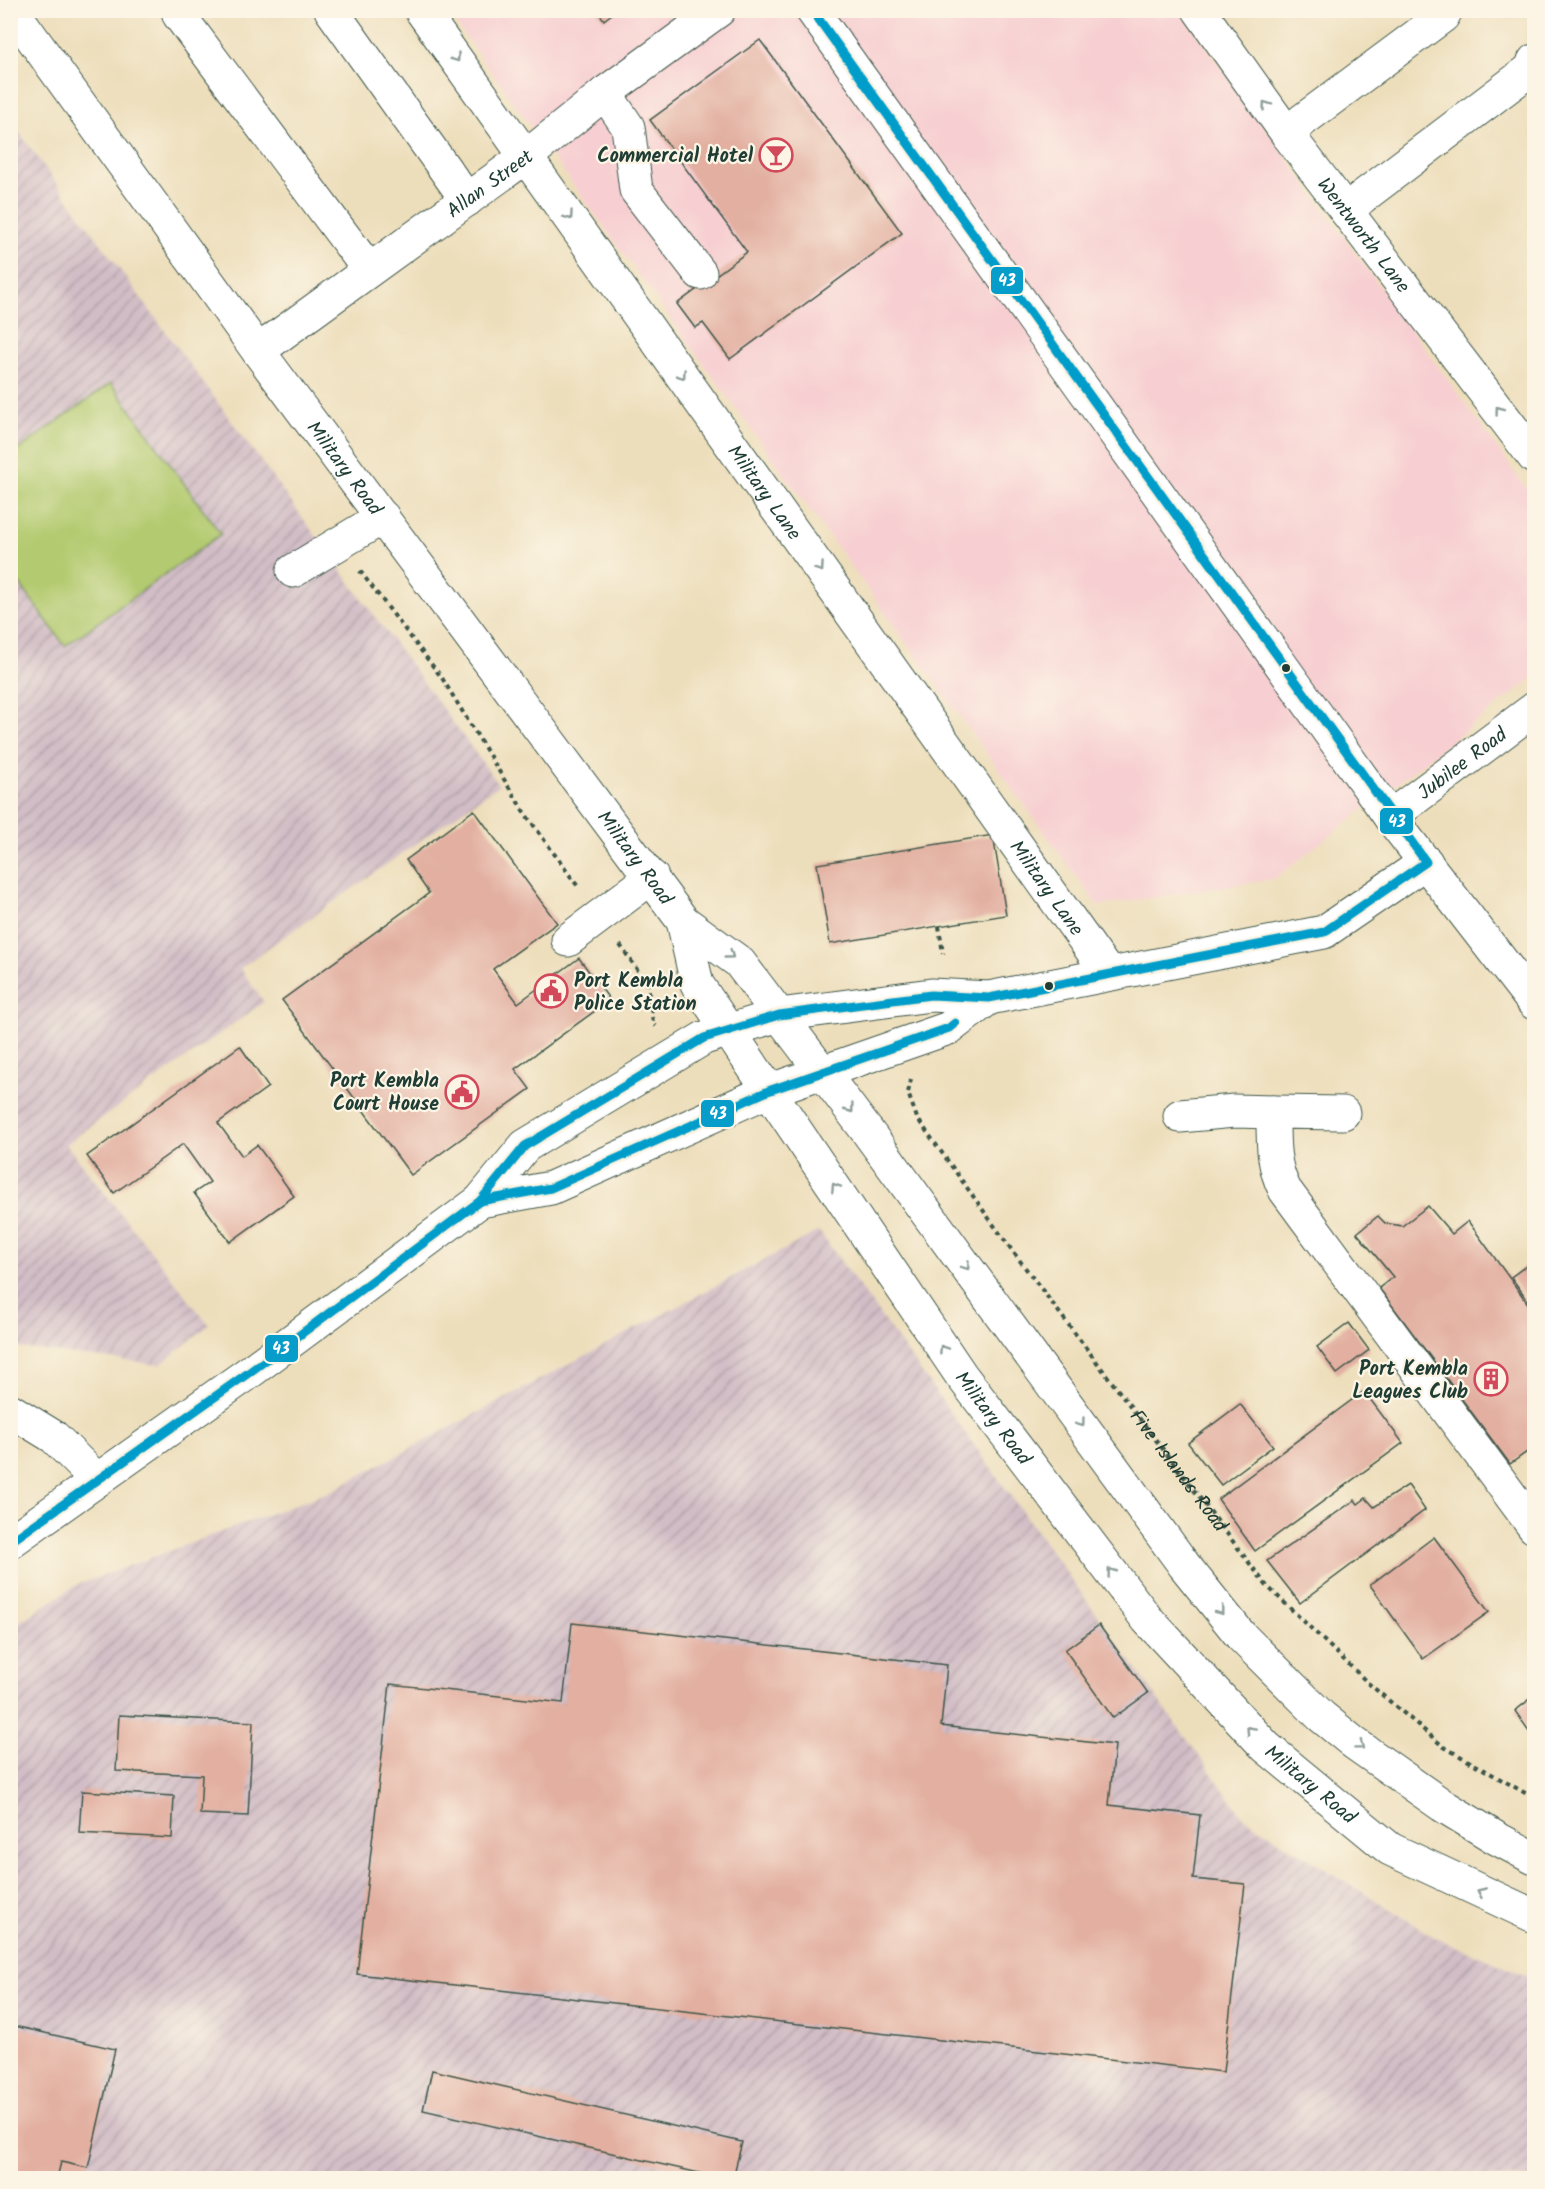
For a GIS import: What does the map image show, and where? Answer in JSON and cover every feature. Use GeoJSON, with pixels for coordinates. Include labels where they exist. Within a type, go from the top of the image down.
{"type":"FeatureCollection","features":[{"type":"Feature","properties":{"kind":"street","name":"Military Road"},"geometry":{"type":"LineString","coordinates":[[12,10],[258,351],[683,921],[739,962],[1184,1565],[1241,1636],[1321,1716],[1429,1796],[1496,1838],[1534,1858]]}},
{"type":"Feature","properties":{"kind":"street"},"geometry":{"type":"LineString","coordinates":[[186,10],[179,15],[369,270]]}},
{"type":"Feature","properties":{"kind":"street"},"geometry":{"type":"LineString","coordinates":[[331,10],[467,200]]}},
{"type":"Feature","properties":{"kind":"street","name":"Military Lane"},"geometry":{"type":"LineString","coordinates":[[422,10],[1108,973]]}},
{"type":"Feature","properties":{"kind":"street","name":"Allan Street"},"geometry":{"type":"LineString","coordinates":[[258,351],[527,156],[605,93],[719,10]]}},
{"type":"Feature","properties":{"kind":"street"},"geometry":{"type":"LineString","coordinates":[[812,10],[1390,817],[1534,1003]]}},
{"type":"Feature","properties":{"kind":"street","name":"Wentworth Lane"},"geometry":{"type":"LineString","coordinates":[[1199,10],[1288,135],[1534,457]]}},
{"type":"Feature","properties":{"kind":"street"},"geometry":{"type":"LineString","coordinates":[[1288,135],[1303,120],[1443,16],[1446,10]]}},
{"type":"Feature","properties":{"kind":"street"},"geometry":{"type":"LineString","coordinates":[[1347,212],[1361,198],[1531,69],[1534,61]]}},
{"type":"Feature","properties":{"kind":"street"},"geometry":{"type":"LineString","coordinates":[[605,93],[628,127],[636,190],[699,273]]}},
{"type":"Feature","properties":{"kind":"street"},"geometry":{"type":"LineString","coordinates":[[293,571],[382,517]]}},
{"type":"Feature","properties":{"kind":"street","name":"Jubilee Road"},"geometry":{"type":"LineString","coordinates":[[1390,817],[1534,709]]}},
{"type":"Feature","properties":{"kind":"street"},"geometry":{"type":"LineString","coordinates":[[10,1542],[247,1374],[480,1201],[525,1146],[704,1038],[779,1015],[931,995],[988,998],[1324,932],[1426,862]]}},
{"type":"Feature","properties":{"kind":"street"},"geometry":{"type":"LineString","coordinates":[[568,939],[652,877]]}},
{"type":"Feature","properties":{"kind":"street","name":"Military Road"},"geometry":{"type":"LineString","coordinates":[[683,921],[697,984],[728,1031],[822,1166],[961,1376],[1147,1619],[1266,1747],[1390,1849],[1534,1916]]}},
{"type":"Feature","properties":{"kind":"street"},"geometry":{"type":"LineString","coordinates":[[480,1201],[551,1188],[768,1091],[949,1028],[988,998]]}},
{"type":"Feature","properties":{"kind":"street"},"geometry":{"type":"LineString","coordinates":[[1180,1116],[1234,1111],[1343,1113]]}},
{"type":"Feature","properties":{"kind":"street"},"geometry":{"type":"LineString","coordinates":[[1273,1112],[1274,1161],[1285,1190],[1534,1527]]}},
{"type":"Feature","properties":{"kind":"street"},"geometry":{"type":"LineString","coordinates":[[10,1410],[54,1437],[97,1480]]}},
{"type":"Feature","properties":{"kind":"path"},"geometry":{"type":"LineString","coordinates":[[339,543],[442,678],[524,812],[648,985],[653,1023],[661,1031]]}},
{"type":"Feature","properties":{"kind":"path"},"geometry":{"type":"LineString","coordinates":[[939,927],[943,954]]}},
{"type":"Feature","properties":{"kind":"path","name":"Five Islands Road"},"geometry":{"type":"LineString","coordinates":[[912,1070],[908,1093],[916,1118],[1011,1249],[1266,1585],[1368,1683],[1443,1747],[1534,1798]]}},
{"type":"Feature","properties":{"kind":"shaded area"},"geometry":{"type":"Polygon","coordinates":[[[447,11],[1180,11],[1534,499],[1534,677],[1274,879],[1098,906],[447,11]]]}},
{"type":"Feature","properties":{"kind":"shaded area"},"geometry":{"type":"Polygon","coordinates":[[[10,120],[499,785],[240,968],[264,1002],[66,1144],[209,1325],[160,1365],[11,1347],[10,120]]]}},
{"type":"Feature","properties":{"kind":"shaded area"},"geometry":{"type":"Polygon","coordinates":[[[819,1231],[1244,1818],[1436,1938],[1534,1979],[1534,2178],[11,2178],[11,1627],[77,1585],[329,1492],[819,1231]]]}},
{"type":"Feature","properties":{"kind":"green space"},"geometry":{"type":"Polygon","coordinates":[[[111,383],[221,534],[65,646],[11,572],[11,455],[111,383]]]}},
{"type":"Feature","properties":{"kind":"building"},"geometry":{"type":"Polygon","coordinates":[[[597,10],[617,10],[604,20],[597,10]]]}},
{"type":"Feature","properties":{"kind":"building"},"geometry":{"type":"Polygon","coordinates":[[[760,40],[902,233],[730,359],[703,323],[695,328],[677,304],[747,252],[650,120],[760,40]]]}},
{"type":"Feature","properties":{"kind":"building"},"geometry":{"type":"Polygon","coordinates":[[[474,810],[557,923],[493,969],[518,1003],[579,958],[610,1000],[515,1069],[530,1089],[411,1175],[282,1000],[429,893],[406,860],[474,810]]]}},
{"type":"Feature","properties":{"kind":"building"},"geometry":{"type":"Polygon","coordinates":[[[993,835],[1006,915],[830,944],[817,864],[993,835]]]}},
{"type":"Feature","properties":{"kind":"building"},"geometry":{"type":"Polygon","coordinates":[[[240,1046],[268,1087],[218,1123],[242,1156],[257,1145],[294,1196],[230,1242],[194,1193],[210,1182],[183,1144],[114,1193],[87,1156],[240,1046]]]}},
{"type":"Feature","properties":{"kind":"building","name":"Port Kembla Leagues Club"},"geometry":{"type":"Polygon","coordinates":[[[1428,1206],[1452,1234],[1468,1221],[1534,1312],[1534,1447],[1510,1464],[1379,1288],[1393,1277],[1357,1233],[1378,1216],[1385,1223],[1402,1226],[1428,1206]]]}},
{"type":"Feature","properties":{"kind":"building"},"geometry":{"type":"Polygon","coordinates":[[[1534,1260],[1534,1309],[1511,1277],[1534,1260]]]}},
{"type":"Feature","properties":{"kind":"building"},"geometry":{"type":"Polygon","coordinates":[[[1349,1323],[1369,1350],[1337,1374],[1317,1347],[1349,1323]]]}},
{"type":"Feature","properties":{"kind":"building"},"geometry":{"type":"Polygon","coordinates":[[[1364,1391],[1403,1443],[1255,1551],[1218,1499],[1364,1391]]]}},
{"type":"Feature","properties":{"kind":"building"},"geometry":{"type":"Polygon","coordinates":[[[1240,1404],[1273,1446],[1221,1485],[1188,1443],[1240,1404]]]}},
{"type":"Feature","properties":{"kind":"building"},"geometry":{"type":"Polygon","coordinates":[[[1408,1485],[1425,1510],[1300,1603],[1267,1561],[1355,1500],[1358,1504],[1366,1498],[1374,1507],[1408,1485]]]}},
{"type":"Feature","properties":{"kind":"building"},"geometry":{"type":"Polygon","coordinates":[[[1434,1537],[1489,1612],[1423,1659],[1370,1585],[1434,1537]]]}},
{"type":"Feature","properties":{"kind":"building"},"geometry":{"type":"Polygon","coordinates":[[[572,1623],[947,1665],[941,1726],[1115,1745],[1109,1805],[1200,1815],[1193,1879],[1245,1884],[1223,2072],[357,1974],[390,1684],[563,1703],[572,1623]]]}},
{"type":"Feature","properties":{"kind":"building"},"geometry":{"type":"Polygon","coordinates":[[[1099,1625],[1148,1693],[1113,1718],[1065,1650],[1099,1625]]]}},
{"type":"Feature","properties":{"kind":"building"},"geometry":{"type":"Polygon","coordinates":[[[1534,1696],[1534,1738],[1515,1711],[1534,1696]]]}},
{"type":"Feature","properties":{"kind":"building"},"geometry":{"type":"Polygon","coordinates":[[[119,1715],[253,1722],[248,1816],[200,1814],[202,1775],[116,1771],[119,1715]]]}},
{"type":"Feature","properties":{"kind":"building"},"geometry":{"type":"Polygon","coordinates":[[[82,1791],[174,1796],[172,1838],[79,1833],[82,1791]]]}},
{"type":"Feature","properties":{"kind":"building"},"geometry":{"type":"Polygon","coordinates":[[[10,2025],[115,2049],[88,2168],[61,2162],[57,2178],[10,2178],[10,2025]]]}},
{"type":"Feature","properties":{"kind":"building"},"geometry":{"type":"Polygon","coordinates":[[[432,2070],[742,2142],[733,2178],[721,2178],[423,2110],[432,2070]]]}},
{"type":"Feature","properties":{"kind":"transit line","name":"43"},"geometry":{"type":"LineString","coordinates":[[10,1542],[247,1374],[480,1201],[525,1146],[704,1038],[779,1015],[931,995],[989,998],[1324,932],[1426,862],[812,10]]}},
{"type":"Feature","properties":{"kind":"transit line","name":"43"},"geometry":{"type":"LineString","coordinates":[[480,1201],[551,1188],[768,1091],[949,1028],[955,1023]]}},
{"type":"Feature","properties":{"kind":"place","name":"Commercial Hotel"},"geometry":{"type":"Point","coordinates":[776,155]}},
{"type":"Feature","properties":{"kind":"place","name":"Port Kembla Police Station"},"geometry":{"type":"Point","coordinates":[551,991]}},
{"type":"Feature","properties":{"kind":"place","name":"Port Kembla Court House"},"geometry":{"type":"Point","coordinates":[462,1092]}},
{"type":"Feature","properties":{"kind":"place","name":"Port Kembla Leagues Club"},"geometry":{"type":"Point","coordinates":[1491,1379]}}]}
